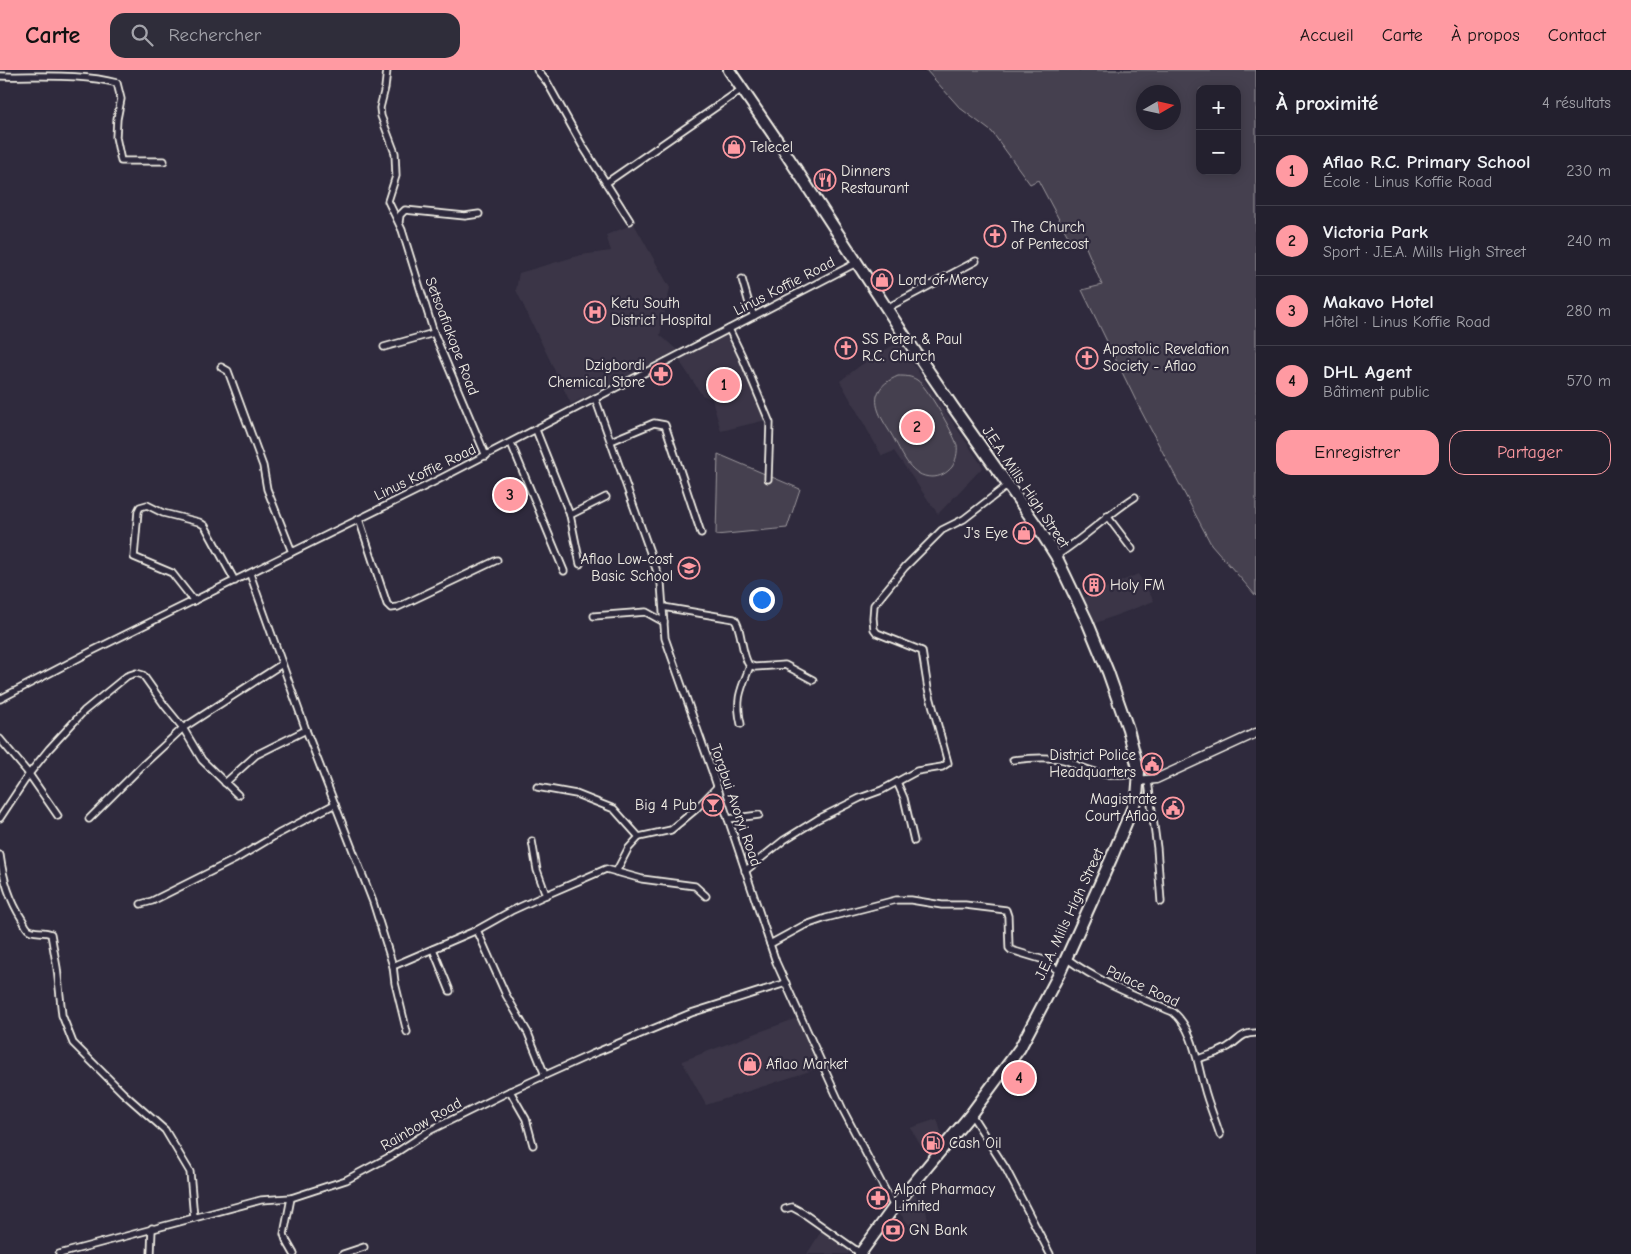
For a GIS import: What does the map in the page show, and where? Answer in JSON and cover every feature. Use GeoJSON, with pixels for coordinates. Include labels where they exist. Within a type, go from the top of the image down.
{"type":"FeatureCollection","features":[{"type":"Feature","properties":{"kind":"highway","name":"J.E.A. Mills High Street"},"geometry":{"type":"LineString","coordinates":[[729,70],[858,262],[886,308],[1056,556],[1087,621],[1108,672],[1128,729],[1142,778],[1111,859],[1060,972],[1015,1056],[971,1114],[894,1207],[860,1254]]}},
{"type":"Feature","properties":{"kind":"street","name":"Setsoafiakope Road"},"geometry":{"type":"LineString","coordinates":[[387,70],[380,108],[381,116],[395,154],[396,176],[388,201],[398,222],[434,333],[486,456]]}},
{"type":"Feature","properties":{"kind":"street"},"geometry":{"type":"LineString","coordinates":[[537,70],[547,82],[582,145],[630,221]]}},
{"type":"Feature","properties":{"kind":"street"},"geometry":{"type":"LineString","coordinates":[[0,76],[43,76],[104,80],[117,83],[121,100],[116,137],[121,161],[164,161]]}},
{"type":"Feature","properties":{"kind":"street"},"geometry":{"type":"LineString","coordinates":[[606,183],[742,89]]}},
{"type":"Feature","properties":{"kind":"street"},"geometry":{"type":"LineString","coordinates":[[398,222],[404,210],[465,216],[479,214]]}},
{"type":"Feature","properties":{"kind":"street"},"geometry":{"type":"LineString","coordinates":[[886,308],[976,261]]}},
{"type":"Feature","properties":{"kind":"street","name":"Linus Koffie Road"},"geometry":{"type":"LineString","coordinates":[[0,699],[92,650],[250,574],[486,456],[858,262]]}},
{"type":"Feature","properties":{"kind":"street"},"geometry":{"type":"LineString","coordinates":[[742,279],[754,316]]}},
{"type":"Feature","properties":{"kind":"street"},"geometry":{"type":"LineString","coordinates":[[729,329],[770,423],[768,479]]}},
{"type":"Feature","properties":{"kind":"street"},"geometry":{"type":"LineString","coordinates":[[384,347],[434,333]]}},
{"type":"Feature","properties":{"kind":"street"},"geometry":{"type":"LineString","coordinates":[[221,367],[228,371],[263,466],[267,489],[292,552]]}},
{"type":"Feature","properties":{"kind":"street","name":"Torgbui Avoryi Road"},"geometry":{"type":"LineString","coordinates":[[595,398],[661,582],[665,638],[776,962],[843,1110],[894,1207]]}},
{"type":"Feature","properties":{"kind":"street"},"geometry":{"type":"LineString","coordinates":[[611,441],[654,423],[665,425],[701,533]]}},
{"type":"Feature","properties":{"kind":"street"},"geometry":{"type":"LineString","coordinates":[[536,430],[570,515],[580,564]]}},
{"type":"Feature","properties":{"kind":"street"},"geometry":{"type":"LineString","coordinates":[[511,443],[564,571]]}},
{"type":"Feature","properties":{"kind":"street"},"geometry":{"type":"LineString","coordinates":[[745,871],[784,840],[818,819],[917,771],[942,767],[948,763],[928,689],[922,651],[877,633],[874,629],[873,609],[905,567],[942,530],[964,519],[1008,485]]}},
{"type":"Feature","properties":{"kind":"street"},"geometry":{"type":"LineString","coordinates":[[570,515],[606,497]]}},
{"type":"Feature","properties":{"kind":"street"},"geometry":{"type":"LineString","coordinates":[[1056,556],[1106,516],[1135,497]]}},
{"type":"Feature","properties":{"kind":"street"},"geometry":{"type":"LineString","coordinates":[[194,601],[172,573],[134,556],[140,507],[147,505],[163,513],[199,522],[205,526],[235,581]]}},
{"type":"Feature","properties":{"kind":"street"},"geometry":{"type":"LineString","coordinates":[[1106,516],[1132,549]]}},
{"type":"Feature","properties":{"kind":"street"},"geometry":{"type":"LineString","coordinates":[[359,519],[391,608],[398,607],[497,560]]}},
{"type":"Feature","properties":{"kind":"street"},"geometry":{"type":"LineString","coordinates":[[250,574],[306,730],[373,902],[392,966],[407,1032]]}},
{"type":"Feature","properties":{"kind":"street"},"geometry":{"type":"LineString","coordinates":[[663,607],[734,619],[747,662],[750,666]]}},
{"type":"Feature","properties":{"kind":"street"},"geometry":{"type":"LineString","coordinates":[[594,616],[646,612],[664,622]]}},
{"type":"Feature","properties":{"kind":"street"},"geometry":{"type":"LineString","coordinates":[[89,819],[183,728],[282,664]]}},
{"type":"Feature","properties":{"kind":"street"},"geometry":{"type":"LineString","coordinates":[[750,666],[785,665],[813,680]]}},
{"type":"Feature","properties":{"kind":"street"},"geometry":{"type":"LineString","coordinates":[[741,724],[738,702],[741,687],[750,666]]}},
{"type":"Feature","properties":{"kind":"street"},"geometry":{"type":"LineString","coordinates":[[0,818],[49,749],[84,711],[127,676],[136,673],[143,675],[183,728],[202,760],[238,795]]}},
{"type":"Feature","properties":{"kind":"street"},"geometry":{"type":"LineString","coordinates":[[225,782],[256,755],[306,730]]}},
{"type":"Feature","properties":{"kind":"street"},"geometry":{"type":"LineString","coordinates":[[1013,760],[1033,758],[1063,760],[1113,776],[1156,779],[1256,733]]}},
{"type":"Feature","properties":{"kind":"street"},"geometry":{"type":"LineString","coordinates":[[0,739],[30,774],[58,816]]}},
{"type":"Feature","properties":{"kind":"street"},"geometry":{"type":"LineString","coordinates":[[1142,778],[1157,848],[1161,902]]}},
{"type":"Feature","properties":{"kind":"street"},"geometry":{"type":"LineString","coordinates":[[897,782],[904,798],[914,841]]}},
{"type":"Feature","properties":{"kind":"street"},"geometry":{"type":"LineString","coordinates":[[537,786],[576,794],[614,808],[639,837]]}},
{"type":"Feature","properties":{"kind":"street"},"geometry":{"type":"LineString","coordinates":[[616,872],[628,849],[639,837],[671,830],[695,810],[717,787]]}},
{"type":"Feature","properties":{"kind":"street"},"geometry":{"type":"LineString","coordinates":[[141,904],[236,859],[335,804]]}},
{"type":"Feature","properties":{"kind":"street"},"geometry":{"type":"LineString","coordinates":[[728,819],[759,815]]}},
{"type":"Feature","properties":{"kind":"street"},"geometry":{"type":"LineString","coordinates":[[532,841],[537,870],[546,895]]}},
{"type":"Feature","properties":{"kind":"street"},"geometry":{"type":"LineString","coordinates":[[0,855],[7,890],[14,907],[31,931],[48,932],[51,934],[62,1014],[73,1044],[123,1093],[165,1130],[190,1172],[194,1218]]}},
{"type":"Feature","properties":{"kind":"street"},"geometry":{"type":"LineString","coordinates":[[392,966],[477,930],[511,911],[606,869],[642,879],[695,886],[706,896]]}},
{"type":"Feature","properties":{"kind":"street"},"geometry":{"type":"LineString","coordinates":[[770,944],[803,926],[826,918],[896,900],[911,900],[942,905],[965,905],[1006,910],[1008,916],[1009,948],[1044,960],[1060,972]]}},
{"type":"Feature","properties":{"kind":"street"},"geometry":{"type":"LineString","coordinates":[[477,930],[506,995],[528,1033],[545,1075]]}},
{"type":"Feature","properties":{"kind":"street"},"geometry":{"type":"LineString","coordinates":[[433,948],[450,991]]}},
{"type":"Feature","properties":{"kind":"street","name":"Palace Road"},"geometry":{"type":"LineString","coordinates":[[1066,958],[1108,985],[1173,1012],[1180,1018],[1198,1059],[1204,1087],[1220,1135]]}},
{"type":"Feature","properties":{"kind":"street","name":"Rainbow Road"},"geometry":{"type":"LineString","coordinates":[[59,1254],[261,1200],[291,1198],[346,1180],[392,1156],[429,1131],[545,1075],[691,1013],[786,983]]}},
{"type":"Feature","properties":{"kind":"street"},"geometry":{"type":"LineString","coordinates":[[1198,1059],[1229,1047],[1238,1038],[1247,1033],[1256,1033]]}},
{"type":"Feature","properties":{"kind":"street"},"geometry":{"type":"LineString","coordinates":[[510,1091],[526,1119],[533,1145]]}},
{"type":"Feature","properties":{"kind":"street"},"geometry":{"type":"LineString","coordinates":[[971,1114],[1006,1169],[1050,1254]]}},
{"type":"Feature","properties":{"kind":"street"},"geometry":{"type":"LineString","coordinates":[[291,1198],[284,1234],[294,1254]]}},
{"type":"Feature","properties":{"kind":"street"},"geometry":{"type":"LineString","coordinates":[[785,1209],[792,1207],[803,1213],[860,1254]]}},
{"type":"Feature","properties":{"kind":"street"},"geometry":{"type":"LineString","coordinates":[[150,1254],[152,1228]]}},
{"type":"Feature","properties":{"kind":"street"},"geometry":{"type":"LineString","coordinates":[[343,1254],[364,1247]]}},
{"type":"Feature","properties":{"kind":"shaded area"},"geometry":{"type":"Polygon","coordinates":[[[926,70],[1256,70],[1256,596],[1211,544],[1139,407],[1082,290],[1102,285],[1082,238],[1071,242],[1038,180],[1030,184],[992,132],[960,108],[926,70]]]}},
{"type":"Feature","properties":{"kind":"shaded area","name":"Ketu South District Hospital"},"geometry":{"type":"Polygon","coordinates":[[[634,224],[670,288],[660,335],[677,350],[571,404],[516,290],[519,273],[581,255],[611,251],[606,235],[634,224]]]}},
{"type":"Feature","properties":{"kind":"shaded area"},"geometry":{"type":"Polygon","coordinates":[[[730,333],[766,420],[721,431],[712,399],[702,395],[677,357],[730,333]]]}},
{"type":"Feature","properties":{"kind":"shaded area"},"geometry":{"type":"Polygon","coordinates":[[[898,342],[983,467],[938,514],[894,451],[882,456],[840,381],[861,365],[898,342]]]}},
{"type":"Feature","properties":{"kind":"shaded area"},"geometry":{"type":"Polygon","coordinates":[[[898,376],[912,378],[921,384],[939,410],[955,439],[957,453],[955,462],[946,473],[932,477],[925,476],[913,469],[904,458],[879,413],[877,407],[878,392],[885,383],[898,376]]]}},
{"type":"Feature","properties":{"kind":"shaded area"},"geometry":{"type":"Polygon","coordinates":[[[718,454],[800,489],[787,528],[716,535],[718,454]]]}},
{"type":"Feature","properties":{"kind":"shaded area"},"geometry":{"type":"Polygon","coordinates":[[[1138,574],[1154,601],[1093,624],[1083,598],[1138,574]]]}},
{"type":"Feature","properties":{"kind":"shaded area","name":"Aflao Market"},"geometry":{"type":"Polygon","coordinates":[[[797,1018],[819,1068],[706,1105],[682,1061],[797,1018]]]}},
{"type":"Feature","properties":{"kind":"shaded area"},"geometry":{"type":"Polygon","coordinates":[[[937,1119],[942,1135],[925,1151],[910,1128],[937,1119]]]}},
{"type":"Feature","properties":{"kind":"shaded area"},"geometry":{"type":"Polygon","coordinates":[[[914,1193],[925,1206],[928,1220],[915,1232],[897,1210],[914,1193]]]}},
{"type":"Feature","properties":{"kind":"shaded area"},"geometry":{"type":"Polygon","coordinates":[[[822,1230],[851,1249],[848,1254],[807,1254],[822,1230]]]}},
{"type":"Feature","properties":{"kind":"place","name":"Telecel"},"geometry":{"type":"Point","coordinates":[734,147]}},
{"type":"Feature","properties":{"kind":"place","name":"Dinners Restaurant"},"geometry":{"type":"Point","coordinates":[825,180]}},
{"type":"Feature","properties":{"kind":"place","name":"The Church of Pentecost"},"geometry":{"type":"Point","coordinates":[995,236]}},
{"type":"Feature","properties":{"kind":"place","name":"Lord of Mercy"},"geometry":{"type":"Point","coordinates":[882,280]}},
{"type":"Feature","properties":{"kind":"place","name":"Ketu South District Hospital"},"geometry":{"type":"Point","coordinates":[595,312]}},
{"type":"Feature","properties":{"kind":"place","name":"SS Peter & Paul R.C. Church"},"geometry":{"type":"Point","coordinates":[846,348]}},
{"type":"Feature","properties":{"kind":"place","name":"Apostolic Revelation Society - Aflao"},"geometry":{"type":"Point","coordinates":[1087,358]}},
{"type":"Feature","properties":{"kind":"place","name":"Dzigbordi Chemical Store"},"geometry":{"type":"Point","coordinates":[661,374]}},
{"type":"Feature","properties":{"kind":"place","name":"Aflao R.C. Primary School"},"geometry":{"type":"Point","coordinates":[724,385]}},
{"type":"Feature","properties":{"kind":"place","name":"Victoria Park"},"geometry":{"type":"Point","coordinates":[917,427]}},
{"type":"Feature","properties":{"kind":"place","name":"Makavo Hotel"},"geometry":{"type":"Point","coordinates":[510,495]}},
{"type":"Feature","properties":{"kind":"place","name":"J's Eye"},"geometry":{"type":"Point","coordinates":[1024,533]}},
{"type":"Feature","properties":{"kind":"place","name":"Aflao Low-cost Basic School"},"geometry":{"type":"Point","coordinates":[689,568]}},
{"type":"Feature","properties":{"kind":"place","name":"Holy FM"},"geometry":{"type":"Point","coordinates":[1094,585]}},
{"type":"Feature","properties":{"kind":"place","name":"District Police Headquarters"},"geometry":{"type":"Point","coordinates":[1152,764]}},
{"type":"Feature","properties":{"kind":"place","name":"Big 4 Pub"},"geometry":{"type":"Point","coordinates":[713,805]}},
{"type":"Feature","properties":{"kind":"place","name":"Magistrate Court Aflao"},"geometry":{"type":"Point","coordinates":[1173,808]}},
{"type":"Feature","properties":{"kind":"place","name":"Aflao Market"},"geometry":{"type":"Point","coordinates":[750,1064]}},
{"type":"Feature","properties":{"kind":"place","name":"DHL Agent"},"geometry":{"type":"Point","coordinates":[1019,1078]}},
{"type":"Feature","properties":{"kind":"place","name":"Cash Oil"},"geometry":{"type":"Point","coordinates":[933,1143]}},
{"type":"Feature","properties":{"kind":"place","name":"Alpat Pharmacy Limited"},"geometry":{"type":"Point","coordinates":[878,1198]}},
{"type":"Feature","properties":{"kind":"place","name":"GN Bank"},"geometry":{"type":"Point","coordinates":[893,1230]}}]}
